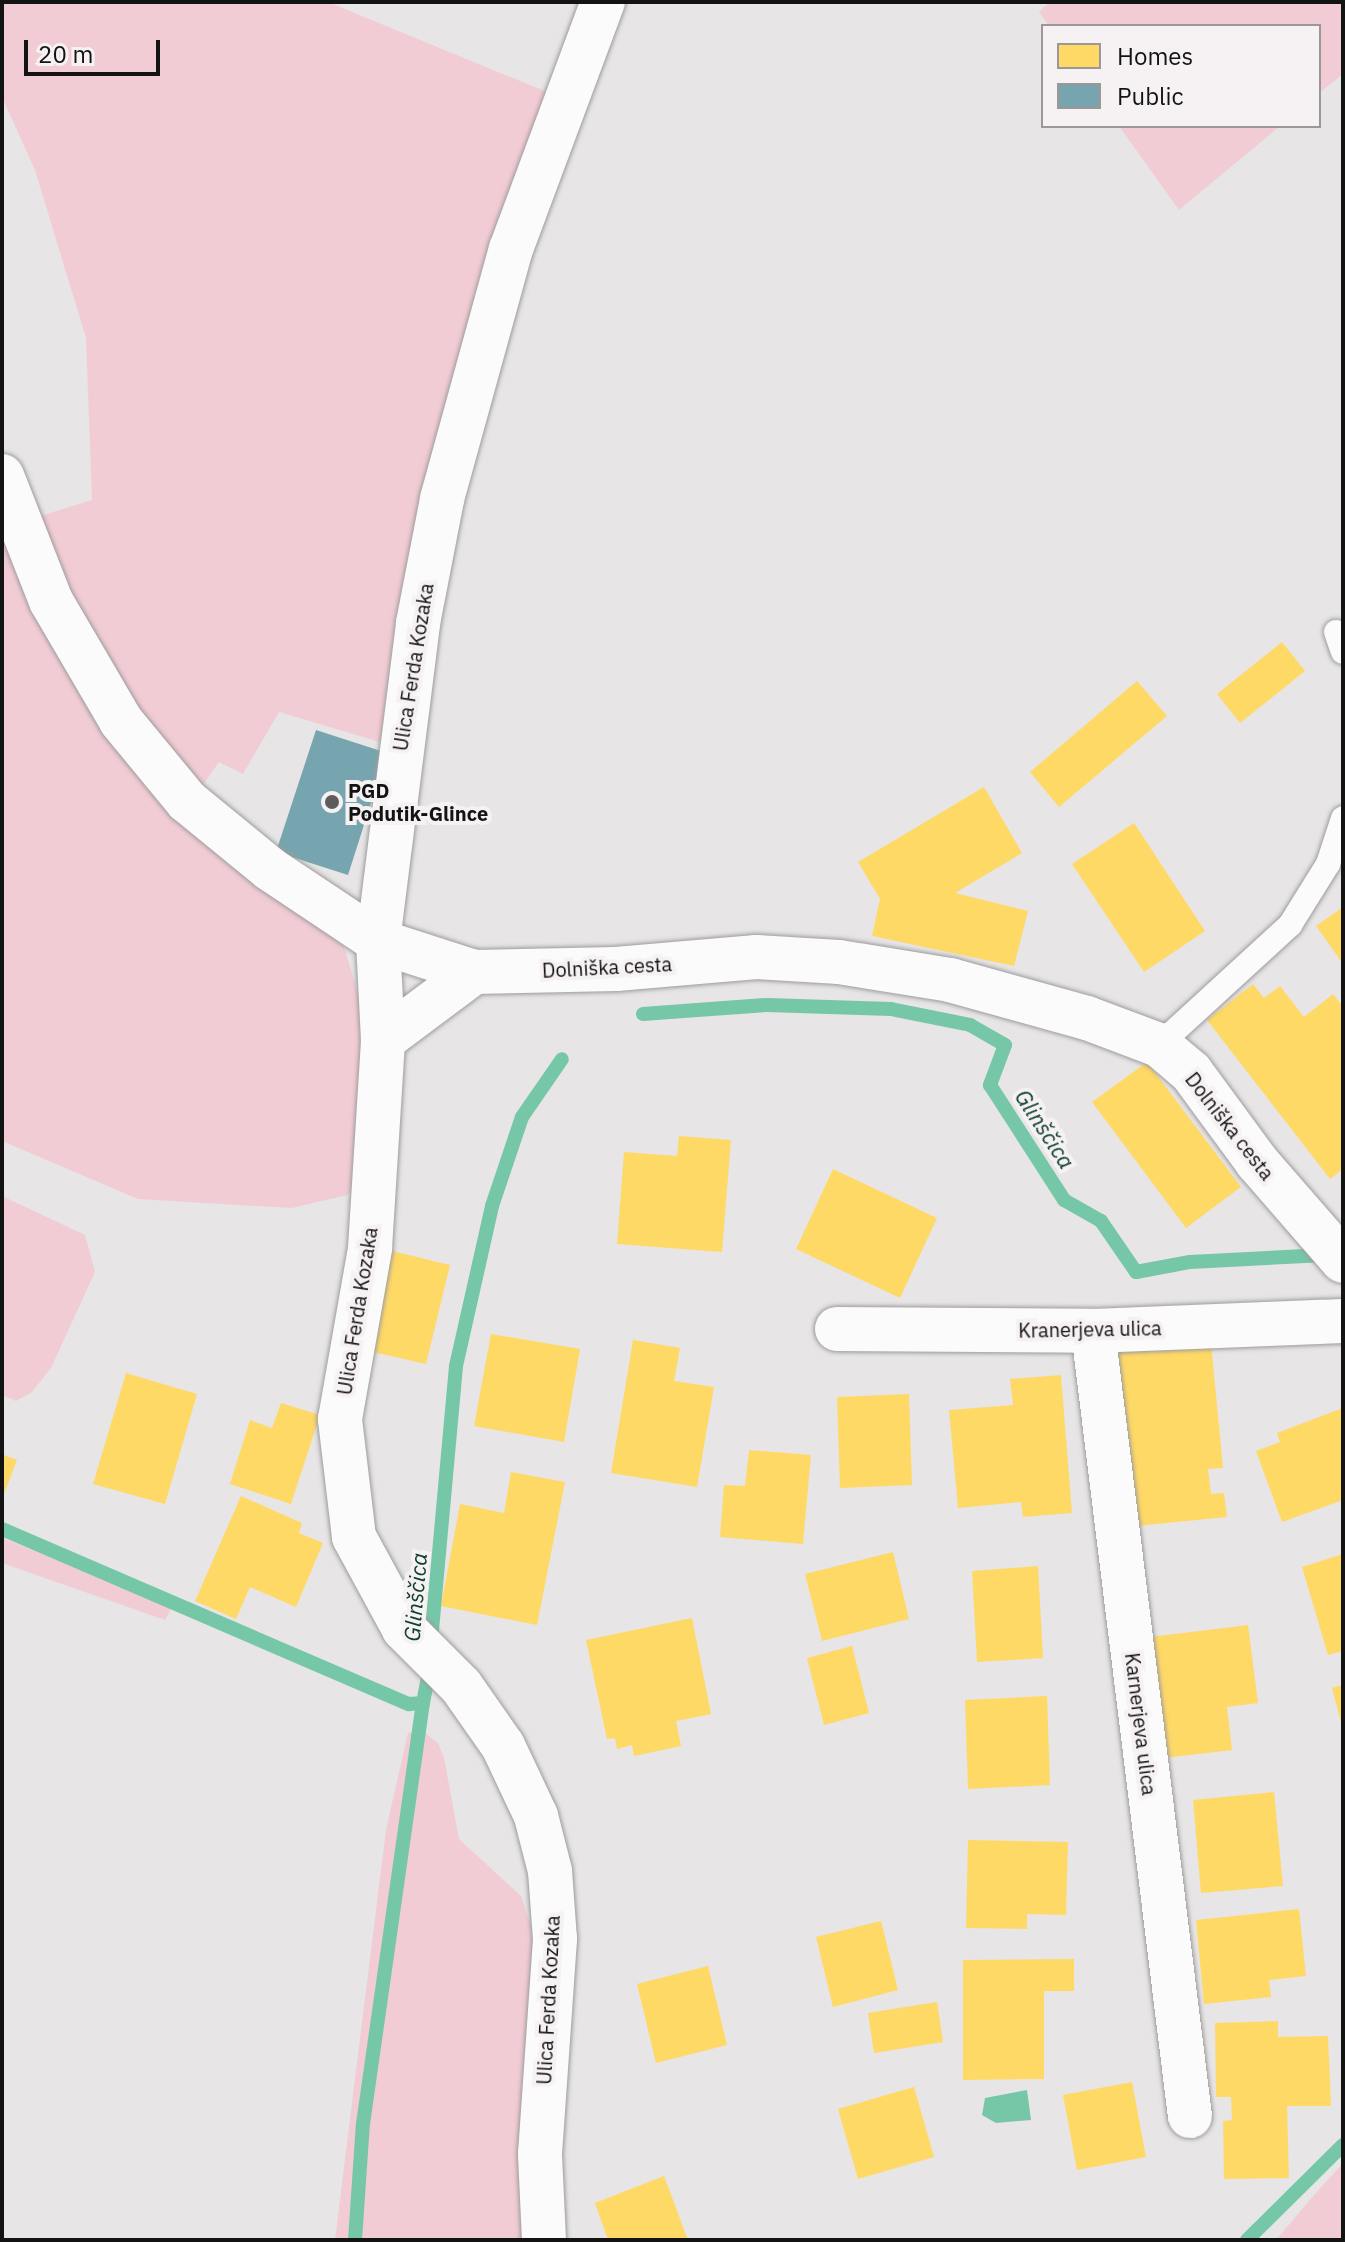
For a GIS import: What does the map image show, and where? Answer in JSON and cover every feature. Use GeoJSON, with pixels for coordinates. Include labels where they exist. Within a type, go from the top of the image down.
{"type":"FeatureCollection","features":[{"type":"Feature","properties":{"kind":"street","name":"Ulica Ferda Kozaka"},"geometry":{"type":"LineString","coordinates":[[544,2240],[540,2154],[555,1939],[550,1871],[536,1816],[503,1746],[461,1686],[404,1629],[354,1537],[340,1419],[370,1248],[383,1040],[378,941],[416,637],[442,499],[511,249],[603,2]]}},
{"type":"Feature","properties":{"kind":"street","name":"Dolniška cesta"},"geometry":{"type":"LineString","coordinates":[[2,476],[51,601],[121,721],[187,801],[270,869],[378,941],[474,972],[616,969],[756,957],[839,962],[950,980],[1159,1045],[1191,1072],[1330,1247]]}},
{"type":"Feature","properties":{"kind":"street"},"geometry":{"type":"LineString","coordinates":[[383,1040],[474,972]]}},
{"type":"Feature","properties":{"kind":"street","name":"Kranerjeva ulica"},"geometry":{"type":"LineString","coordinates":[[837,1329],[1093,1331],[1343,1321]]}},
{"type":"Feature","properties":{"kind":"street","name":"Karnerjeva ulica"},"geometry":{"type":"LineString","coordinates":[[1093,1331],[1190,2116]]}},
{"type":"Feature","properties":{"kind":"lane"},"geometry":{"type":"LineString","coordinates":[[1159,1045],[1290,925],[1328,864],[1343,818]]}},
{"type":"Feature","properties":{"kind":"shaded area"},"geometry":{"type":"Polygon","coordinates":[[[2,2],[328,2],[554,95],[390,745],[279,712],[243,774],[219,762],[200,789],[92,650],[37,517],[92,500],[86,338],[35,170],[2,97],[2,2]]]}},
{"type":"Feature","properties":{"kind":"shaded area"},"geometry":{"type":"Polygon","coordinates":[[[1049,2],[1343,2],[1343,74],[1321,91],[1321,24],[1048,24],[1039,12],[1049,2]]]}},
{"type":"Feature","properties":{"kind":"shaded area"},"geometry":{"type":"Polygon","coordinates":[[[1120,128],[1278,128],[1179,210],[1120,128]]]}},
{"type":"Feature","properties":{"kind":"shaded area"},"geometry":{"type":"Polygon","coordinates":[[[2,527],[62,647],[344,947],[360,999],[369,1058],[362,1181],[347,1195],[292,1208],[138,1199],[2,1141],[2,527]]]}},
{"type":"Feature","properties":{"kind":"shaded area"},"geometry":{"type":"Polygon","coordinates":[[[2,1196],[85,1235],[95,1272],[51,1368],[32,1392],[16,1401],[2,1395],[2,1196]]]}},
{"type":"Feature","properties":{"kind":"shaded area"},"geometry":{"type":"Polygon","coordinates":[[[2,1538],[173,1606],[165,1620],[2,1563],[2,1538]]]}},
{"type":"Feature","properties":{"kind":"shaded area"},"geometry":{"type":"Polygon","coordinates":[[[423,1731],[438,1743],[444,1758],[459,1839],[521,1896],[539,1950],[525,2240],[335,2240],[386,1830],[408,1733],[423,1731]]]}},
{"type":"Feature","properties":{"kind":"shaded area"},"geometry":{"type":"Polygon","coordinates":[[[1027,2090],[1031,2120],[996,2123],[982,2115],[985,2098],[1027,2090]]]}},
{"type":"Feature","properties":{"kind":"shaded area"},"geometry":{"type":"Polygon","coordinates":[[[1343,2163],[1343,2240],[1276,2240],[1308,2202],[1343,2163]]]}},
{"type":"Feature","properties":{"kind":"building: Homes"},"geometry":{"type":"Polygon","coordinates":[[[1282,642],[1305,671],[1240,723],[1217,694],[1282,642]]]}},
{"type":"Feature","properties":{"kind":"building: Homes"},"geometry":{"type":"Polygon","coordinates":[[[1137,681],[1167,716],[1059,807],[1030,772],[1137,681]]]}},
{"type":"Feature","properties":{"kind":"building: Homes"},"geometry":{"type":"Polygon","coordinates":[[[984,787],[1022,853],[955,893],[1028,911],[1014,966],[872,936],[880,899],[858,862],[984,787]]]}},
{"type":"Feature","properties":{"kind":"building: Homes"},"geometry":{"type":"Polygon","coordinates":[[[1134,823],[1205,931],[1144,972],[1072,864],[1134,823]]]}},
{"type":"Feature","properties":{"kind":"building: Homes"},"geometry":{"type":"Polygon","coordinates":[[[1343,907],[1343,964],[1316,926],[1343,907]]]}},
{"type":"Feature","properties":{"kind":"building: Homes"},"geometry":{"type":"Polygon","coordinates":[[[1253,984],[1264,998],[1280,986],[1304,1017],[1333,994],[1343,1007],[1343,1169],[1330,1179],[1207,1020],[1253,984]]]}},
{"type":"Feature","properties":{"kind":"building: Homes"},"geometry":{"type":"Polygon","coordinates":[[[1147,1062],[1241,1187],[1186,1228],[1092,1102],[1147,1062]]]}},
{"type":"Feature","properties":{"kind":"building: Homes"},"geometry":{"type":"Polygon","coordinates":[[[679,1136],[731,1140],[722,1252],[617,1244],[624,1152],[677,1156],[679,1136]]]}},
{"type":"Feature","properties":{"kind":"building: Homes"},"geometry":{"type":"Polygon","coordinates":[[[833,1169],[937,1218],[900,1298],[796,1249],[833,1169]]]}},
{"type":"Feature","properties":{"kind":"building: Homes"},"geometry":{"type":"Polygon","coordinates":[[[388,1250],[450,1265],[426,1364],[364,1350],[388,1250]]]}},
{"type":"Feature","properties":{"kind":"building: Homes"},"geometry":{"type":"Polygon","coordinates":[[[491,1334],[580,1349],[564,1442],[474,1426],[491,1334]]]}},
{"type":"Feature","properties":{"kind":"building: Homes"},"geometry":{"type":"Polygon","coordinates":[[[633,1340],[680,1348],[674,1381],[714,1387],[697,1487],[611,1473],[633,1340]]]}},
{"type":"Feature","properties":{"kind":"building: Homes"},"geometry":{"type":"Polygon","coordinates":[[[1211,1343],[1223,1468],[1208,1469],[1211,1494],[1224,1493],[1227,1517],[1136,1526],[1113,1352],[1211,1343]]]}},
{"type":"Feature","properties":{"kind":"building: Homes"},"geometry":{"type":"Polygon","coordinates":[[[126,1373],[197,1394],[165,1504],[93,1484],[126,1373]]]}},
{"type":"Feature","properties":{"kind":"building: Homes"},"geometry":{"type":"Polygon","coordinates":[[[1061,1375],[1072,1513],[1023,1517],[1021,1502],[958,1508],[949,1410],[1013,1405],[1010,1379],[1061,1375]]]}},
{"type":"Feature","properties":{"kind":"building: Homes"},"geometry":{"type":"Polygon","coordinates":[[[909,1394],[912,1485],[840,1488],[837,1397],[909,1394]]]}},
{"type":"Feature","properties":{"kind":"building: Homes"},"geometry":{"type":"Polygon","coordinates":[[[281,1403],[320,1415],[291,1504],[230,1484],[250,1420],[272,1428],[281,1403]]]}},
{"type":"Feature","properties":{"kind":"building: Homes"},"geometry":{"type":"Polygon","coordinates":[[[1343,1408],[1343,1500],[1282,1522],[1256,1451],[1280,1442],[1277,1433],[1343,1408]]]}},
{"type":"Feature","properties":{"kind":"building: Homes"},"geometry":{"type":"Polygon","coordinates":[[[749,1450],[811,1455],[803,1544],[720,1537],[724,1485],[745,1486],[749,1450]]]}},
{"type":"Feature","properties":{"kind":"building: Homes"},"geometry":{"type":"Polygon","coordinates":[[[2,1454],[17,1460],[2,1499],[2,1454]]]}},
{"type":"Feature","properties":{"kind":"building: Homes"},"geometry":{"type":"Polygon","coordinates":[[[511,1472],[565,1482],[537,1625],[441,1606],[460,1504],[504,1513],[511,1472]]]}},
{"type":"Feature","properties":{"kind":"building: Homes"},"geometry":{"type":"Polygon","coordinates":[[[241,1496],[302,1523],[299,1533],[323,1543],[296,1607],[250,1587],[236,1619],[195,1601],[241,1496]]]}},
{"type":"Feature","properties":{"kind":"building: Homes"},"geometry":{"type":"Polygon","coordinates":[[[893,1552],[909,1619],[822,1641],[805,1574],[893,1552]]]}},
{"type":"Feature","properties":{"kind":"building: Homes"},"geometry":{"type":"Polygon","coordinates":[[[1343,1554],[1343,1651],[1328,1655],[1302,1567],[1343,1554]]]}},
{"type":"Feature","properties":{"kind":"building: Homes"},"geometry":{"type":"Polygon","coordinates":[[[1038,1566],[1043,1658],[977,1662],[972,1571],[1038,1566]]]}},
{"type":"Feature","properties":{"kind":"building: Homes"},"geometry":{"type":"Polygon","coordinates":[[[692,1618],[711,1714],[676,1721],[681,1746],[634,1756],[632,1745],[617,1749],[615,1738],[607,1739],[586,1640],[692,1618]]]}},
{"type":"Feature","properties":{"kind":"building: Homes"},"geometry":{"type":"Polygon","coordinates":[[[1248,1625],[1258,1703],[1227,1707],[1232,1750],[1164,1758],[1150,1637],[1248,1625]]]}},
{"type":"Feature","properties":{"kind":"building: Homes"},"geometry":{"type":"Polygon","coordinates":[[[852,1646],[869,1713],[824,1725],[807,1658],[852,1646]]]}},
{"type":"Feature","properties":{"kind":"building: Homes"},"geometry":{"type":"Polygon","coordinates":[[[1343,1685],[1343,1726],[1342,1726],[1332,1688],[1343,1685]]]}},
{"type":"Feature","properties":{"kind":"building: Homes"},"geometry":{"type":"Polygon","coordinates":[[[1047,1696],[1050,1785],[968,1789],[965,1700],[1047,1696]]]}},
{"type":"Feature","properties":{"kind":"building: Homes"},"geometry":{"type":"Polygon","coordinates":[[[1274,1792],[1283,1886],[1201,1893],[1193,1800],[1274,1792]]]}},
{"type":"Feature","properties":{"kind":"building: Homes"},"geometry":{"type":"Polygon","coordinates":[[[968,1840],[1068,1842],[1066,1915],[1027,1914],[1027,1929],[966,1928],[968,1840]]]}},
{"type":"Feature","properties":{"kind":"building: Homes"},"geometry":{"type":"Polygon","coordinates":[[[1299,1909],[1306,1976],[1269,1980],[1271,1997],[1204,2004],[1196,1920],[1299,1909]]]}},
{"type":"Feature","properties":{"kind":"building: Homes"},"geometry":{"type":"Polygon","coordinates":[[[881,1921],[898,1990],[833,2007],[816,1937],[881,1921]]]}},
{"type":"Feature","properties":{"kind":"building: Homes"},"geometry":{"type":"Polygon","coordinates":[[[1074,1959],[1074,1991],[1044,1991],[1044,2079],[963,2080],[963,1960],[1074,1959]]]}},
{"type":"Feature","properties":{"kind":"building: Homes"},"geometry":{"type":"Polygon","coordinates":[[[708,1966],[727,2045],[656,2063],[637,1984],[708,1966]]]}},
{"type":"Feature","properties":{"kind":"building: Homes"},"geometry":{"type":"Polygon","coordinates":[[[937,2002],[943,2042],[874,2053],[868,2013],[937,2002]]]}},
{"type":"Feature","properties":{"kind":"building: Homes"},"geometry":{"type":"Polygon","coordinates":[[[1278,2021],[1278,2037],[1328,2036],[1331,2106],[1287,2106],[1289,2178],[1224,2179],[1223,2121],[1232,2120],[1231,2097],[1216,2097],[1215,2023],[1278,2021]]]}},
{"type":"Feature","properties":{"kind":"building: Homes"},"geometry":{"type":"Polygon","coordinates":[[[1132,2082],[1146,2157],[1077,2170],[1063,2095],[1132,2082]]]}},
{"type":"Feature","properties":{"kind":"building: Homes"},"geometry":{"type":"Polygon","coordinates":[[[914,2087],[934,2157],[858,2179],[838,2109],[914,2087]]]}},
{"type":"Feature","properties":{"kind":"building: Homes"},"geometry":{"type":"Polygon","coordinates":[[[664,2176],[688,2240],[608,2240],[595,2203],[664,2176]]]}},
{"type":"Feature","properties":{"kind":"building: Public","name":"PGD Podutik-Glince"},"geometry":{"type":"Polygon","coordinates":[[[316,730],[387,753],[348,875],[276,852],[316,730]]]}},
{"type":"Feature","properties":{"kind":"waterway","name":"Glinščica"},"geometry":{"type":"LineString","coordinates":[[643,1014],[767,1005],[891,1009],[970,1025],[1005,1045],[990,1085],[1064,1200],[1101,1221],[1136,1272],[1190,1262],[1325,1255]]}},
{"type":"Feature","properties":{"kind":"waterway","name":"Glinščica"},"geometry":{"type":"LineString","coordinates":[[431,1641],[456,1366],[492,1206],[522,1117],[562,1059]]}},
{"type":"Feature","properties":{"kind":"waterway","name":"Glinščica"},"geometry":{"type":"LineString","coordinates":[[2,1529],[409,1704],[423,1703],[430,1666]]}},
{"type":"Feature","properties":{"kind":"waterway"},"geometry":{"type":"LineString","coordinates":[[355,2240],[363,2124],[423,1703]]}},
{"type":"Feature","properties":{"kind":"waterway"},"geometry":{"type":"LineString","coordinates":[[1247,2240],[1343,2145]]}},
{"type":"Feature","properties":{"kind":"place","name":"PGD Podutik-Glince"},"geometry":{"type":"Point","coordinates":[332,802]}}]}
